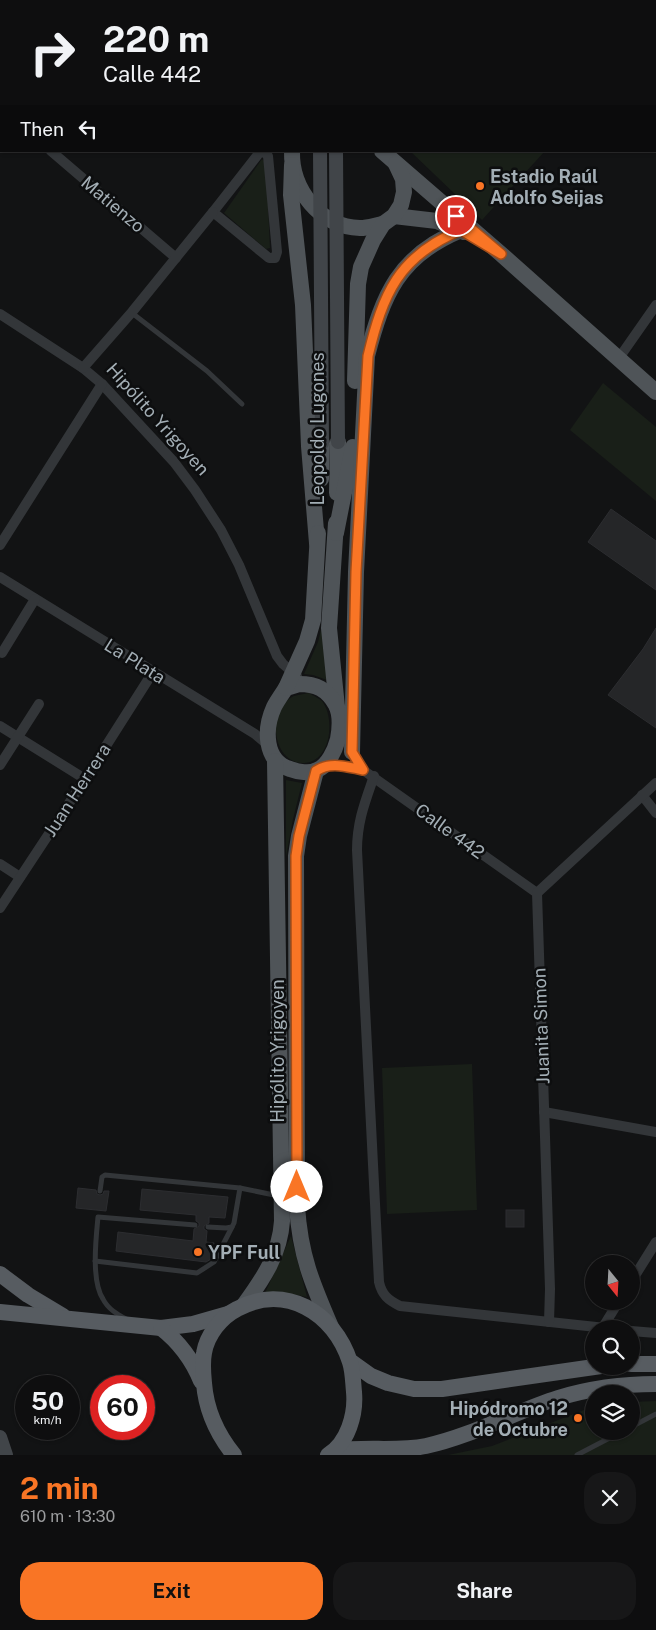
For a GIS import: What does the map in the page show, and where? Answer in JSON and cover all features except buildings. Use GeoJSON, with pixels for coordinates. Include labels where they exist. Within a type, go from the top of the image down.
{"type":"FeatureCollection","features":[{"type":"Feature","properties":{"kind":"highway"},"geometry":{"type":"LineString","coordinates":[[0,1274],[28,1295],[67,1319]]}},
{"type":"Feature","properties":{"kind":"highway"},"geometry":{"type":"LineString","coordinates":[[0,1312],[161,1328],[193,1324],[228,1314],[244,1305],[270,1299],[299,1303],[314,1312],[331,1327],[342,1344],[350,1362],[355,1396],[352,1417],[347,1434],[331,1453]]}},
{"type":"Feature","properties":{"kind":"highway"},"geometry":{"type":"LineString","coordinates":[[204,1391],[202,1366],[204,1351],[216,1327],[228,1314]]}},
{"type":"Feature","properties":{"kind":"highway"},"geometry":{"type":"LineString","coordinates":[[161,1328],[176,1340],[192,1361],[204,1391],[214,1425],[221,1440],[234,1455]]}},
{"type":"Feature","properties":{"kind":"highway"},"geometry":{"type":"LineString","coordinates":[[350,1362],[371,1376],[388,1383],[414,1388],[442,1389],[585,1368]]}},
{"type":"Feature","properties":{"kind":"highway"},"geometry":{"type":"LineString","coordinates":[[640,1364],[656,1364]]}},
{"type":"Feature","properties":{"kind":"highway"},"geometry":{"type":"LineString","coordinates":[[331,1453],[360,1448],[425,1446],[487,1426],[557,1398],[621,1384],[656,1384]]}},
{"type":"Feature","properties":{"kind":"main road","name":"Leopoldo Lugones"},"geometry":{"type":"LineString","coordinates":[[320,152],[330,442],[336,533],[329,628],[338,715]]}},
{"type":"Feature","properties":{"kind":"main road","name":"Leopoldo Lugones"},"geometry":{"type":"LineString","coordinates":[[289,680],[307,641],[313,620],[317,543],[330,442],[336,152]]}},
{"type":"Feature","properties":{"kind":"main road"},"geometry":{"type":"LineString","coordinates":[[383,152],[656,392]]}},
{"type":"Feature","properties":{"kind":"main road"},"geometry":{"type":"LineString","coordinates":[[292,158],[300,189],[310,204],[331,221],[361,228],[389,220],[437,222],[461,230],[501,254]]}},
{"type":"Feature","properties":{"kind":"main road"},"geometry":{"type":"LineString","coordinates":[[292,158],[291,195],[304,305],[310,446],[317,543]]}},
{"type":"Feature","properties":{"kind":"main road"},"geometry":{"type":"LineString","coordinates":[[336,533],[354,441],[358,284],[361,267],[373,240],[401,205],[404,192],[403,179],[396,164]]}},
{"type":"Feature","properties":{"kind":"main road"},"geometry":{"type":"LineString","coordinates":[[352,752],[356,572],[368,356],[376,322],[385,298],[395,281],[422,252],[434,243],[461,230]]}},
{"type":"Feature","properties":{"kind":"main road"},"geometry":{"type":"LineString","coordinates":[[357,324],[366,372]]}},
{"type":"Feature","properties":{"kind":"main road"},"geometry":{"type":"LineString","coordinates":[[289,680],[299,684],[310,684],[324,690],[338,715],[336,744],[320,768],[301,772],[288,769],[275,761],[268,745],[269,724],[273,708],[289,680]]}},
{"type":"Feature","properties":{"kind":"main road","name":"Hipólito Yrigoyen"},"geometry":{"type":"LineString","coordinates":[[244,1305],[255,1290],[277,1251],[282,1228],[275,761]]}},
{"type":"Feature","properties":{"kind":"main road","name":"Hipólito Yrigoyen"},"geometry":{"type":"LineString","coordinates":[[320,768],[301,827],[296,856],[297,1206],[298,1230],[306,1265],[331,1327]]}},
{"type":"Feature","properties":{"kind":"main road"},"geometry":{"type":"LineString","coordinates":[[0,1437],[6,1455]]}},
{"type":"Feature","properties":{"kind":"street"},"geometry":{"type":"LineString","coordinates":[[83,368],[132,312],[260,152],[264,152],[268,156],[277,252],[275,258],[269,258],[213,212]]}},
{"type":"Feature","properties":{"kind":"street","name":"Matienzo"},"geometry":{"type":"LineString","coordinates":[[57,153],[176,258]]}},
{"type":"Feature","properties":{"kind":"street"},"geometry":{"type":"LineString","coordinates":[[619,358],[656,305]]}},
{"type":"Feature","properties":{"kind":"street","name":"Hipólito Yrigoyen"},"geometry":{"type":"LineString","coordinates":[[0,314],[83,368],[102,384],[174,462],[196,490],[221,530],[239,565],[289,680]]}},
{"type":"Feature","properties":{"kind":"street"},"geometry":{"type":"LineString","coordinates":[[0,545],[102,384]]}},
{"type":"Feature","properties":{"kind":"street","name":"La Plata"},"geometry":{"type":"LineString","coordinates":[[0,577],[255,734],[268,745]]}},
{"type":"Feature","properties":{"kind":"street"},"geometry":{"type":"LineString","coordinates":[[2,653],[35,599]]}},
{"type":"Feature","properties":{"kind":"street","name":"Juan Herrera"},"geometry":{"type":"LineString","coordinates":[[0,908],[153,672]]}},
{"type":"Feature","properties":{"kind":"street"},"geometry":{"type":"LineString","coordinates":[[0,765],[39,704]]}},
{"type":"Feature","properties":{"kind":"street","name":"Calle 442"},"geometry":{"type":"LineString","coordinates":[[338,715],[352,752],[363,770]]}},
{"type":"Feature","properties":{"kind":"street"},"geometry":{"type":"LineString","coordinates":[[0,726],[85,779]]}},
{"type":"Feature","properties":{"kind":"street","name":"Calle 442"},"geometry":{"type":"LineString","coordinates":[[320,768],[347,766],[363,770],[374,776],[537,892]]}},
{"type":"Feature","properties":{"kind":"street"},"geometry":{"type":"LineString","coordinates":[[374,776],[360,816],[357,850],[377,1253],[379,1282],[382,1292],[387,1299],[400,1306],[585,1325]]}},
{"type":"Feature","properties":{"kind":"street"},"geometry":{"type":"LineString","coordinates":[[537,892],[656,783]]}},
{"type":"Feature","properties":{"kind":"street"},"geometry":{"type":"LineString","coordinates":[[642,795],[656,813]]}},
{"type":"Feature","properties":{"kind":"street"},"geometry":{"type":"LineString","coordinates":[[0,864],[20,877]]}},
{"type":"Feature","properties":{"kind":"street","name":"Juanita Simon"},"geometry":{"type":"LineString","coordinates":[[537,892],[549,1322]]}},
{"type":"Feature","properties":{"kind":"street"},"geometry":{"type":"LineString","coordinates":[[544,1112],[656,1132]]}},
{"type":"Feature","properties":{"kind":"street"},"geometry":{"type":"LineString","coordinates":[[640,1268],[656,1242]]}},
{"type":"Feature","properties":{"kind":"street"},"geometry":{"type":"LineString","coordinates":[[640,1332],[656,1333]]}},
{"type":"Feature","properties":{"kind":"lane"},"geometry":{"type":"LineString","coordinates":[[132,312],[208,371],[242,404]]}},
{"type":"Feature","properties":{"kind":"lane"},"geometry":{"type":"LineString","coordinates":[[100,1190],[104,1175],[240,1188],[282,1196]]}},
{"type":"Feature","properties":{"kind":"lane"},"geometry":{"type":"LineString","coordinates":[[95,1261],[197,1273],[214,1262],[232,1227],[240,1188]]}},
{"type":"Feature","properties":{"kind":"lane"},"geometry":{"type":"LineString","coordinates":[[136,1326],[112,1311],[99,1292],[95,1261],[98,1214],[195,1225]]}},
{"type":"Feature","properties":{"kind":"lane"},"geometry":{"type":"LineString","coordinates":[[208,1227],[232,1227]]}},
{"type":"Feature","properties":{"kind":"lane"},"geometry":{"type":"LineString","coordinates":[[640,1422],[656,1414]]}},
{"type":"Feature","properties":{"kind":"lane"},"geometry":{"type":"LineString","coordinates":[[577,1455],[606,1440]]}},
{"type":"Feature","properties":{"kind":"shaded area","name":"Estadio Raúl Adolfo Seijas"},"geometry":{"type":"Polygon","coordinates":[[[411,152],[544,152],[482,220],[411,152]]]}},
{"type":"Feature","properties":{"kind":"shaded area"},"geometry":{"type":"Polygon","coordinates":[[[262,159],[266,163],[270,248],[266,249],[224,213],[262,159]]]}},
{"type":"Feature","properties":{"kind":"shaded area"},"geometry":{"type":"Polygon","coordinates":[[[603,383],[656,427],[656,501],[570,430],[603,383]]]}},
{"type":"Feature","properties":{"kind":"shaded area"},"geometry":{"type":"Polygon","coordinates":[[[323,621],[327,680],[304,674],[318,642],[323,621]]]}},
{"type":"Feature","properties":{"kind":"shaded area"},"geometry":{"type":"Polygon","coordinates":[[[309,693],[322,701],[326,709],[329,718],[328,739],[325,749],[319,756],[312,761],[302,763],[292,760],[284,753],[276,733],[276,722],[285,702],[294,696],[309,693]]]}},
{"type":"Feature","properties":{"kind":"shaded area"},"geometry":{"type":"Polygon","coordinates":[[[286,780],[302,783],[286,857],[286,780]]]}},
{"type":"Feature","properties":{"kind":"shaded area"},"geometry":{"type":"Polygon","coordinates":[[[472,1064],[477,1210],[387,1214],[382,1068],[472,1064]]]}},
{"type":"Feature","properties":{"kind":"shaded area"},"geometry":{"type":"Polygon","coordinates":[[[291,1236],[307,1297],[286,1293],[265,1293],[291,1236]]]}},
{"type":"Feature","properties":{"kind":"shaded area","name":"Hipódromo 12 de Octubre"},"geometry":{"type":"Polygon","coordinates":[[[656,1401],[656,1455],[448,1455],[492,1446],[585,1410],[585,1440],[640,1440],[640,1402],[656,1401]]]}},
{"type":"Feature","properties":{"kind":"place","name":"Estadio Raúl Adolfo Seijas"},"geometry":{"type":"Point","coordinates":[480,186]}},
{"type":"Feature","properties":{"kind":"place","name":"YPF Full"},"geometry":{"type":"Point","coordinates":[198,1252]}},
{"type":"Feature","properties":{"kind":"place","name":"Hipódromo 12 de Octubre"},"geometry":{"type":"Point","coordinates":[578,1418]}},
{"type":"Feature","properties":{"kind":"route"},"geometry":{"type":"LineString","coordinates":[[297,1187],[296,856],[299,836],[316,771],[324,765],[347,766],[363,770],[352,752],[356,572],[368,356],[376,322],[385,298],[395,281],[422,252],[446,236],[461,230],[501,254],[456,216]]}}]}
